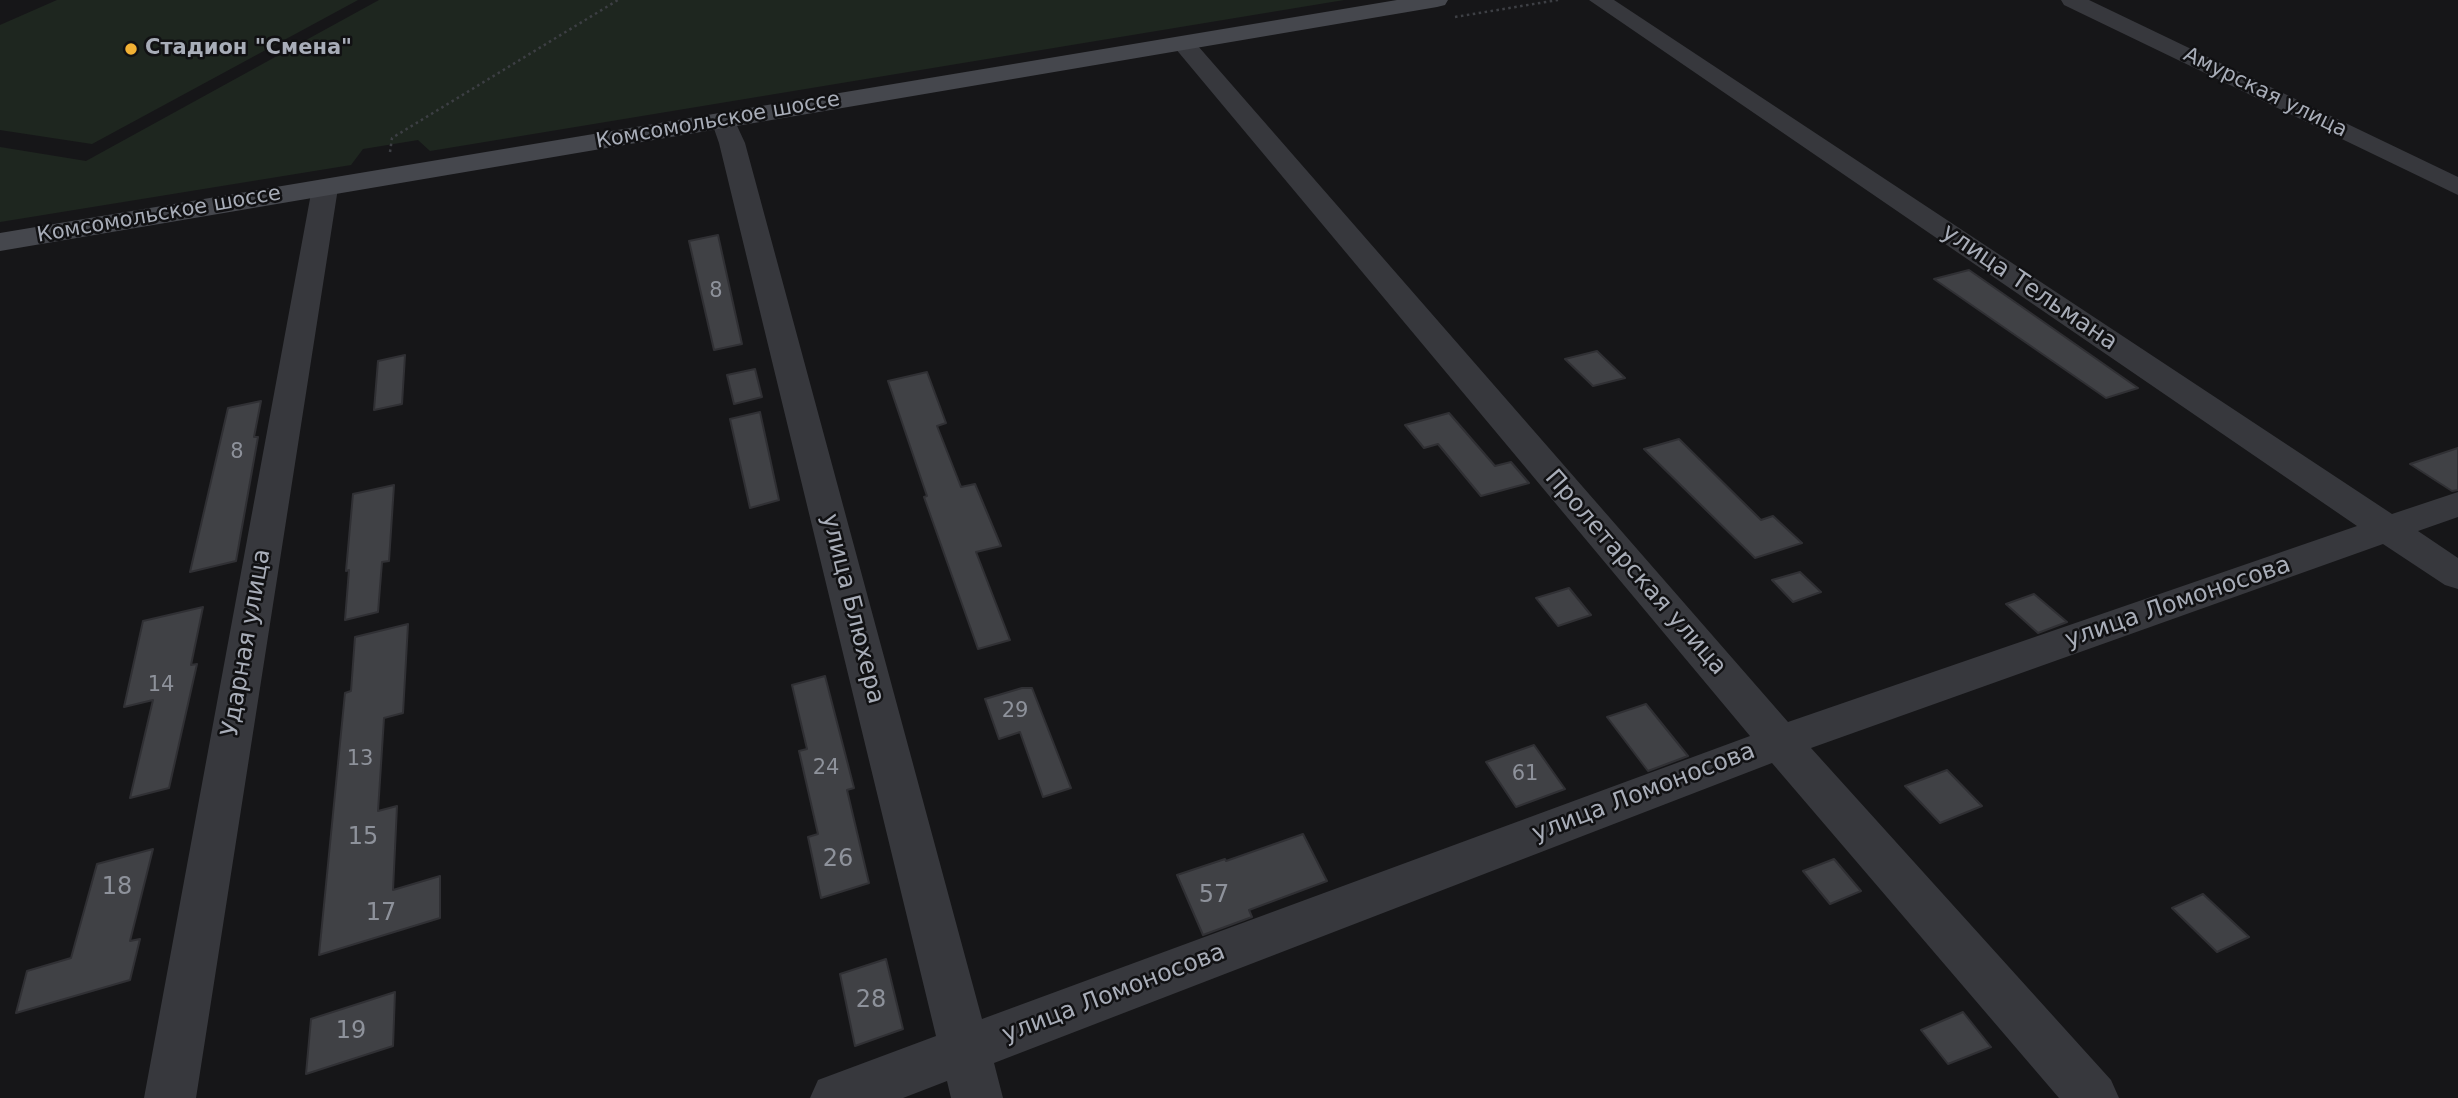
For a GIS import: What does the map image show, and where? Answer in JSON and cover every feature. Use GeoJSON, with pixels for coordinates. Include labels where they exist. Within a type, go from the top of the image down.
{"type":"FeatureCollection","features":[{"type":"Feature","properties":{"kind":"main road","name":"Комсомольское шоссе"},"geometry":{"type":"LineString","coordinates":[[0,242],[1437,0]]}},
{"type":"Feature","properties":{"kind":"street","name":"улица Тельмана"},"geometry":{"type":"LineString","coordinates":[[1600,0],[2458,576]]}},
{"type":"Feature","properties":{"kind":"street","name":"Амурская улица"},"geometry":{"type":"LineString","coordinates":[[2072,0],[2458,187]]}},
{"type":"Feature","properties":{"kind":"street","name":"Пролетарская улица"},"geometry":{"type":"LineString","coordinates":[[1183,43],[1780,742],[2093,1098]]}},
{"type":"Feature","properties":{"kind":"street","name":"улица Блюхера"},"geometry":{"type":"LineString","coordinates":[[723,120],[732,144],[977,1098]]}},
{"type":"Feature","properties":{"kind":"street","name":"Ударная улица"},"geometry":{"type":"LineString","coordinates":[[170,1098],[325,188]]}},
{"type":"Feature","properties":{"kind":"street","name":"улица Ломоносова"},"geometry":{"type":"LineString","coordinates":[[836,1098],[1780,742],[2458,504]]}},
{"type":"Feature","properties":{"kind":"path"},"geometry":{"type":"LineString","coordinates":[[389,161],[392,138],[618,0]]}},
{"type":"Feature","properties":{"kind":"shaded area","name":"Стадион \"Смена\""},"geometry":{"type":"Polygon","coordinates":[[[57,0],[358,0],[92,144],[0,130],[0,25],[57,0]]]}},
{"type":"Feature","properties":{"kind":"shaded area"},"geometry":{"type":"Polygon","coordinates":[[[379,0],[1344,0],[430,151],[418,140],[363,149],[351,165],[0,222],[0,147],[86,161],[379,0]]]}},
{"type":"Feature","properties":{"kind":"building"},"geometry":{"type":"Polygon","coordinates":[[[718,235],[742,344],[714,350],[689,241],[718,235]]]}},
{"type":"Feature","properties":{"kind":"building"},"geometry":{"type":"Polygon","coordinates":[[[1969,270],[2138,388],[2106,398],[1934,279],[1969,270]]]}},
{"type":"Feature","properties":{"kind":"building"},"geometry":{"type":"Polygon","coordinates":[[[1597,351],[1625,378],[1593,386],[1565,359],[1597,351]]]}},
{"type":"Feature","properties":{"kind":"building"},"geometry":{"type":"Polygon","coordinates":[[[405,355],[402,404],[374,410],[378,361],[405,355]]]}},
{"type":"Feature","properties":{"kind":"building"},"geometry":{"type":"Polygon","coordinates":[[[755,369],[762,397],[734,404],[727,375],[755,369]]]}},
{"type":"Feature","properties":{"kind":"building"},"geometry":{"type":"Polygon","coordinates":[[[927,372],[946,423],[937,426],[961,487],[975,484],[1001,546],[976,552],[1010,640],[978,649],[924,497],[927,496],[888,381],[927,372]]]}},
{"type":"Feature","properties":{"kind":"building"},"geometry":{"type":"Polygon","coordinates":[[[261,401],[254,437],[258,437],[236,561],[190,572],[228,408],[261,401]]]}},
{"type":"Feature","properties":{"kind":"building"},"geometry":{"type":"Polygon","coordinates":[[[760,412],[779,500],[750,508],[730,419],[760,412]]]}},
{"type":"Feature","properties":{"kind":"building"},"geometry":{"type":"Polygon","coordinates":[[[1449,413],[1495,466],[1511,462],[1529,483],[1481,496],[1438,444],[1424,448],[1405,425],[1449,413]]]}},
{"type":"Feature","properties":{"kind":"building"},"geometry":{"type":"Polygon","coordinates":[[[1679,439],[1761,520],[1773,516],[1802,543],[1755,558],[1644,449],[1679,439]]]}},
{"type":"Feature","properties":{"kind":"building"},"geometry":{"type":"Polygon","coordinates":[[[2458,448],[2458,490],[2452,491],[2410,464],[2458,448]]]}},
{"type":"Feature","properties":{"kind":"building"},"geometry":{"type":"Polygon","coordinates":[[[394,485],[389,561],[382,562],[378,612],[345,620],[349,570],[346,571],[353,494],[394,485]]]}},
{"type":"Feature","properties":{"kind":"building"},"geometry":{"type":"Polygon","coordinates":[[[1800,572],[1821,592],[1793,602],[1772,580],[1800,572]]]}},
{"type":"Feature","properties":{"kind":"building"},"geometry":{"type":"Polygon","coordinates":[[[1569,588],[1591,615],[1558,626],[1536,598],[1569,588]]]}},
{"type":"Feature","properties":{"kind":"building"},"geometry":{"type":"Polygon","coordinates":[[[2034,594],[2067,622],[2038,633],[2006,604],[2034,594]]]}},
{"type":"Feature","properties":{"kind":"building"},"geometry":{"type":"Polygon","coordinates":[[[203,607],[191,665],[197,664],[169,788],[130,798],[153,700],[124,707],[143,621],[203,607]]]}},
{"type":"Feature","properties":{"kind":"building"},"geometry":{"type":"Polygon","coordinates":[[[408,624],[403,713],[384,718],[378,811],[397,806],[393,890],[440,876],[440,918],[319,955],[345,693],[351,691],[355,637],[408,624]]]}},
{"type":"Feature","properties":{"kind":"building"},"geometry":{"type":"Polygon","coordinates":[[[825,676],[854,788],[847,790],[869,883],[821,898],[808,837],[818,834],[799,751],[807,749],[792,685],[825,676]]]}},
{"type":"Feature","properties":{"kind":"building"},"geometry":{"type":"Polygon","coordinates":[[[1022,688],[1032,688],[1071,788],[1043,797],[1020,732],[999,739],[985,699],[1022,688]]]}},
{"type":"Feature","properties":{"kind":"building"},"geometry":{"type":"Polygon","coordinates":[[[1646,704],[1688,756],[1648,771],[1607,717],[1646,704]]]}},
{"type":"Feature","properties":{"kind":"building"},"geometry":{"type":"Polygon","coordinates":[[[1534,745],[1565,789],[1516,807],[1486,762],[1534,745]]]}},
{"type":"Feature","properties":{"kind":"building"},"geometry":{"type":"Polygon","coordinates":[[[1947,770],[1982,806],[1940,823],[1905,786],[1947,770]]]}},
{"type":"Feature","properties":{"kind":"building"},"geometry":{"type":"Polygon","coordinates":[[[1303,834],[1327,881],[1249,910],[1252,917],[1203,935],[1177,875],[1303,834]]]}},
{"type":"Feature","properties":{"kind":"building"},"geometry":{"type":"Polygon","coordinates":[[[153,849],[130,941],[140,939],[130,980],[16,1013],[27,971],[71,958],[97,864],[153,849]]]}},
{"type":"Feature","properties":{"kind":"building"},"geometry":{"type":"Polygon","coordinates":[[[1834,859],[1861,891],[1830,904],[1803,871],[1834,859]]]}},
{"type":"Feature","properties":{"kind":"building"},"geometry":{"type":"Polygon","coordinates":[[[2203,894],[2249,937],[2217,952],[2172,908],[2203,894]]]}},
{"type":"Feature","properties":{"kind":"building"},"geometry":{"type":"Polygon","coordinates":[[[886,959],[903,1029],[855,1046],[840,974],[886,959]]]}},
{"type":"Feature","properties":{"kind":"building"},"geometry":{"type":"Polygon","coordinates":[[[395,992],[393,1046],[306,1074],[311,1019],[395,992]]]}},
{"type":"Feature","properties":{"kind":"building"},"geometry":{"type":"Polygon","coordinates":[[[1963,1012],[1991,1047],[1948,1064],[1921,1030],[1963,1012]]]}},
{"type":"Feature","properties":{"kind":"place","name":"Стадион \"Смена\""},"geometry":{"type":"Point","coordinates":[131,49]}}]}
